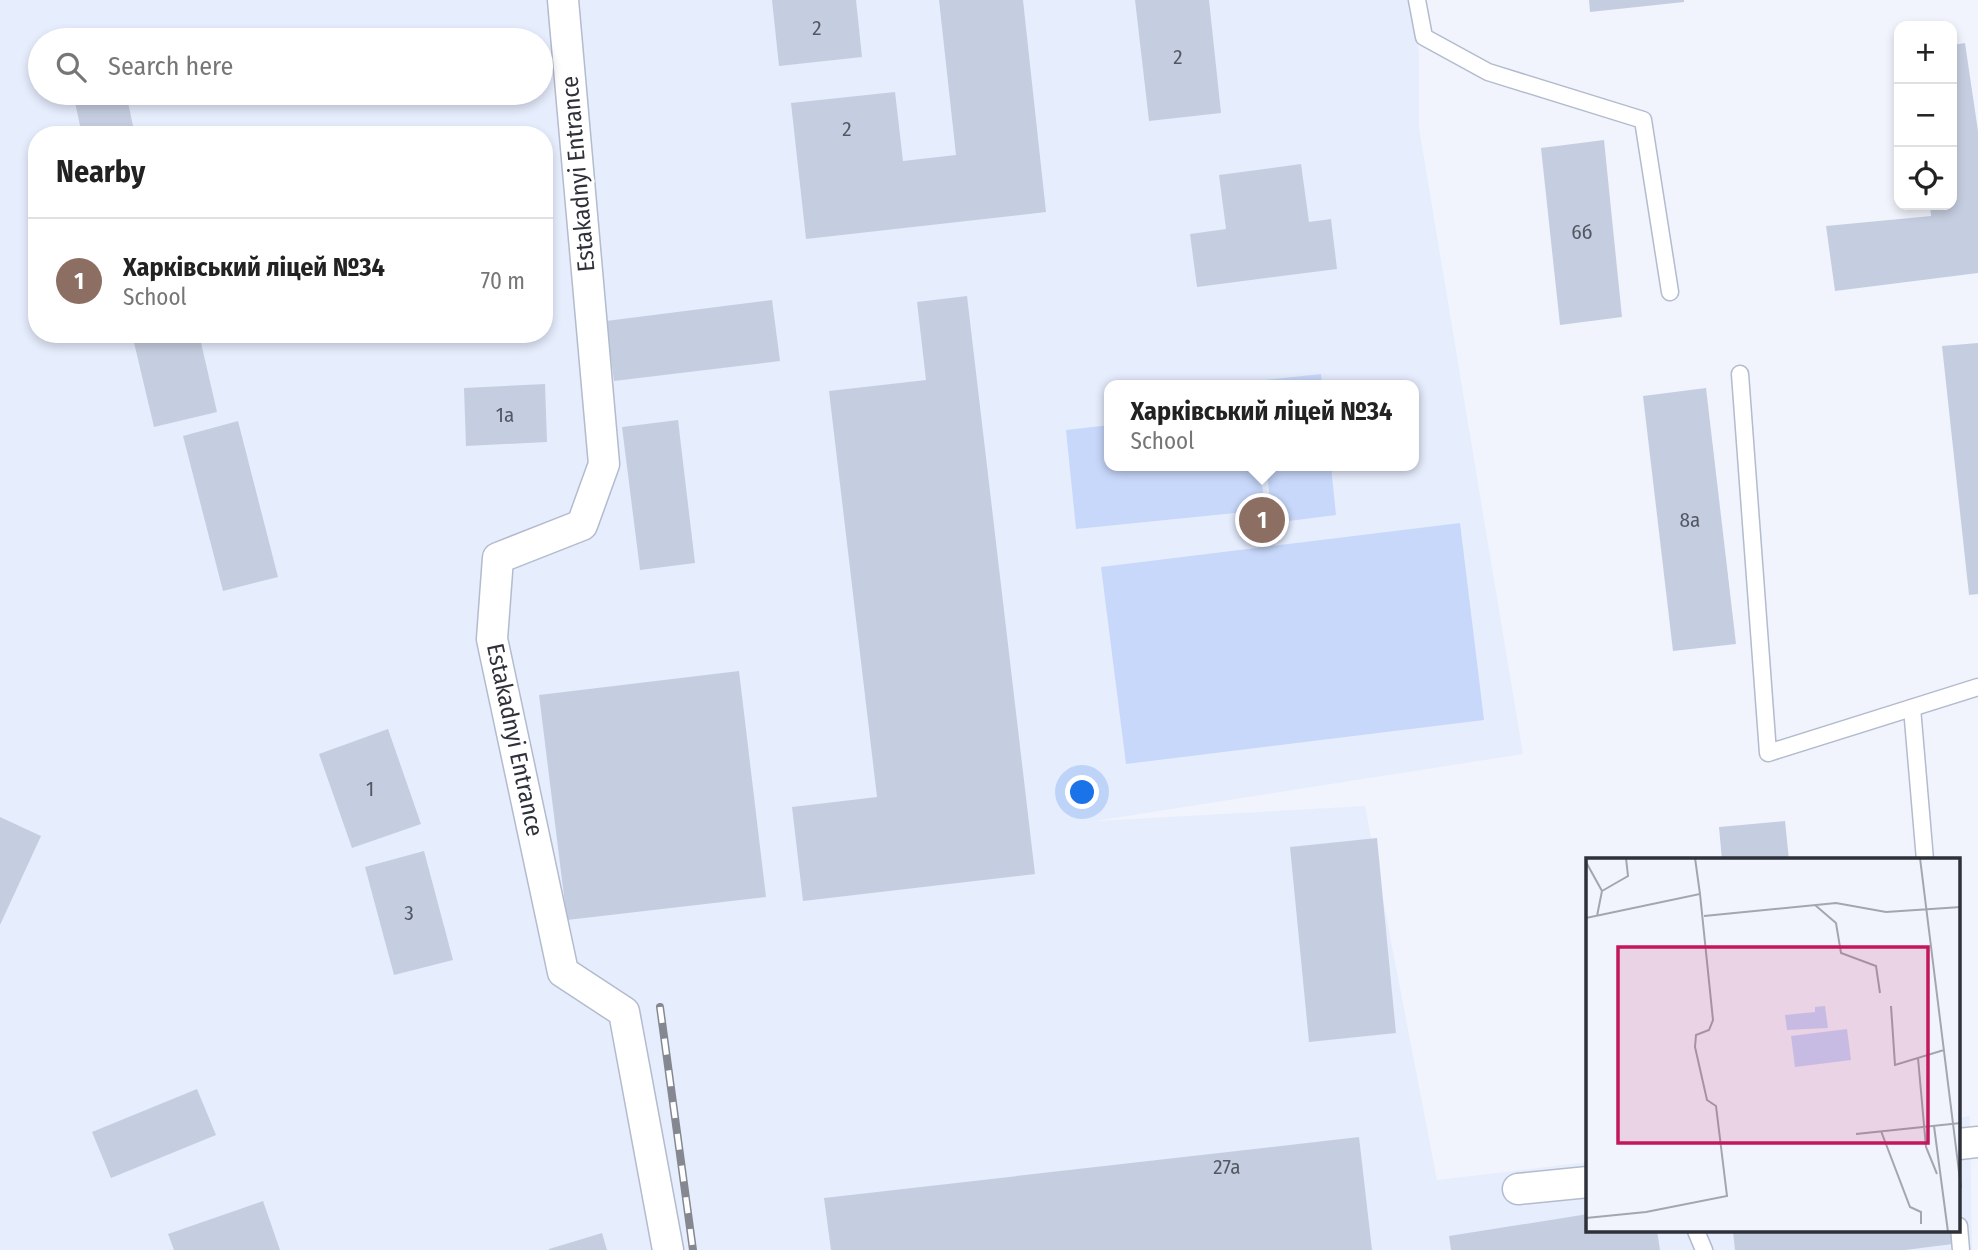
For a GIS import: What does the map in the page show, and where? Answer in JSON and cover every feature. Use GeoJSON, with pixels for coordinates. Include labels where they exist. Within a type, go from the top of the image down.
{"type":"FeatureCollection","features":[{"type":"Feature","properties":{"kind":"street","name":"Estakadnyi Entrance"},"geometry":{"type":"LineString","coordinates":[[563,0],[604,464],[582,525],[498,558],[492,639],[564,972],[624,1012],[668,1250]]}},
{"type":"Feature","properties":{"kind":"street"},"geometry":{"type":"LineString","coordinates":[[1960,1144],[1978,1142]]}},
{"type":"Feature","properties":{"kind":"street"},"geometry":{"type":"LineString","coordinates":[[1518,1189],[1586,1182]]}},
{"type":"Feature","properties":{"kind":"lane"},"geometry":{"type":"LineString","coordinates":[[1417,0],[1424,37],[1488,72],[1643,120],[1670,292]]}},
{"type":"Feature","properties":{"kind":"lane"},"geometry":{"type":"LineString","coordinates":[[1740,374],[1768,753],[1978,687]]}},
{"type":"Feature","properties":{"kind":"lane"},"geometry":{"type":"LineString","coordinates":[[1912,708],[1925,858]]}},
{"type":"Feature","properties":{"kind":"lane"},"geometry":{"type":"LineString","coordinates":[[1696,1232],[1704,1250]]}},
{"type":"Feature","properties":{"kind":"lane"},"geometry":{"type":"LineString","coordinates":[[1960,1232],[1961,1250]]}},
{"type":"Feature","properties":{"kind":"shaded area"},"geometry":{"type":"Polygon","coordinates":[[[0,0],[1409,0],[1419,52],[1419,128],[1523,754],[1095,821],[1365,806],[1437,1180],[1586,1162],[1586,1232],[1960,1232],[1960,1118],[1970,1116],[1972,1250],[0,1250],[0,0]]]}},
{"type":"Feature","properties":{"kind":"shaded area"},"geometry":{"type":"Polygon","coordinates":[[[1321,374],[1322,380],[1266,380],[1321,374]]]}},
{"type":"Feature","properties":{"kind":"shaded area"},"geometry":{"type":"Polygon","coordinates":[[[1104,426],[1104,471],[1261,471],[1265,510],[1076,529],[1066,430],[1104,426]]]}},
{"type":"Feature","properties":{"kind":"shaded area"},"geometry":{"type":"Polygon","coordinates":[[[1267,471],[1332,471],[1336,515],[1273,523],[1267,471]]]}},
{"type":"Feature","properties":{"kind":"shaded area"},"geometry":{"type":"Polygon","coordinates":[[[1460,523],[1484,720],[1126,764],[1101,567],[1460,523]]]}},
{"type":"Feature","properties":{"kind":"building"},"geometry":{"type":"Polygon","coordinates":[[[772,0],[856,0],[862,57],[779,66],[772,0]]]}},
{"type":"Feature","properties":{"kind":"building"},"geometry":{"type":"Polygon","coordinates":[[[939,0],[1023,0],[1046,212],[806,239],[791,103],[895,92],[903,161],[956,155],[939,0]]]}},
{"type":"Feature","properties":{"kind":"building"},"geometry":{"type":"Polygon","coordinates":[[[1135,0],[1209,0],[1221,113],[1149,121],[1135,0]]]}},
{"type":"Feature","properties":{"kind":"building"},"geometry":{"type":"Polygon","coordinates":[[[1589,0],[1684,0],[1684,2],[1590,12],[1589,0]]]}},
{"type":"Feature","properties":{"kind":"building"},"geometry":{"type":"Polygon","coordinates":[[[1965,43],[1978,131],[1978,273],[1835,291],[1826,226],[1931,216],[1930,210],[1957,210],[1957,44],[1965,43]]]}},
{"type":"Feature","properties":{"kind":"building"},"geometry":{"type":"Polygon","coordinates":[[[76,105],[129,105],[133,126],[80,126],[76,105]]]}},
{"type":"Feature","properties":{"kind":"building"},"geometry":{"type":"Polygon","coordinates":[[[1604,140],[1622,317],[1560,325],[1541,148],[1604,140]]]}},
{"type":"Feature","properties":{"kind":"building"},"geometry":{"type":"Polygon","coordinates":[[[1301,164],[1309,222],[1331,219],[1337,269],[1197,287],[1190,234],[1226,229],[1219,175],[1301,164]]]}},
{"type":"Feature","properties":{"kind":"building"},"geometry":{"type":"Polygon","coordinates":[[[967,296],[1035,874],[803,901],[792,807],[877,797],[829,391],[926,380],[917,302],[967,296]]]}},
{"type":"Feature","properties":{"kind":"building"},"geometry":{"type":"Polygon","coordinates":[[[772,300],[780,361],[614,381],[606,321],[772,300]]]}},
{"type":"Feature","properties":{"kind":"building"},"geometry":{"type":"Polygon","coordinates":[[[134,343],[201,343],[217,412],[154,427],[134,343]]]}},
{"type":"Feature","properties":{"kind":"building"},"geometry":{"type":"Polygon","coordinates":[[[1978,343],[1978,594],[1969,595],[1942,346],[1978,343]]]}},
{"type":"Feature","properties":{"kind":"building"},"geometry":{"type":"Polygon","coordinates":[[[545,384],[547,442],[466,446],[464,388],[545,384]]]}},
{"type":"Feature","properties":{"kind":"building"},"geometry":{"type":"Polygon","coordinates":[[[1706,388],[1736,644],[1673,651],[1643,396],[1706,388]]]}},
{"type":"Feature","properties":{"kind":"building"},"geometry":{"type":"Polygon","coordinates":[[[678,420],[695,563],[640,570],[622,427],[678,420]]]}},
{"type":"Feature","properties":{"kind":"building"},"geometry":{"type":"Polygon","coordinates":[[[238,421],[278,577],[223,591],[183,436],[238,421]]]}},
{"type":"Feature","properties":{"kind":"building"},"geometry":{"type":"Polygon","coordinates":[[[739,671],[766,897],[567,920],[539,695],[739,671]]]}},
{"type":"Feature","properties":{"kind":"building"},"geometry":{"type":"Polygon","coordinates":[[[388,729],[421,824],[352,848],[319,754],[388,729]]]}},
{"type":"Feature","properties":{"kind":"building"},"geometry":{"type":"Polygon","coordinates":[[[0,817],[41,836],[0,925],[0,817]]]}},
{"type":"Feature","properties":{"kind":"building"},"geometry":{"type":"Polygon","coordinates":[[[1785,821],[1789,858],[1722,858],[1719,827],[1785,821]]]}},
{"type":"Feature","properties":{"kind":"building"},"geometry":{"type":"Polygon","coordinates":[[[1377,838],[1396,1033],[1309,1042],[1290,847],[1377,838]]]}},
{"type":"Feature","properties":{"kind":"building"},"geometry":{"type":"Polygon","coordinates":[[[424,851],[453,960],[394,975],[365,867],[424,851]]]}},
{"type":"Feature","properties":{"kind":"building"},"geometry":{"type":"Polygon","coordinates":[[[197,1089],[216,1135],[111,1178],[92,1132],[197,1089]]]}},
{"type":"Feature","properties":{"kind":"building"},"geometry":{"type":"Polygon","coordinates":[[[1359,1137],[1372,1250],[831,1250],[824,1198],[1359,1137]]]}},
{"type":"Feature","properties":{"kind":"building"},"geometry":{"type":"Polygon","coordinates":[[[263,1201],[280,1250],[174,1250],[168,1234],[263,1201]]]}},
{"type":"Feature","properties":{"kind":"building"},"geometry":{"type":"Polygon","coordinates":[[[1586,1214],[1586,1232],[1657,1232],[1660,1250],[1451,1250],[1449,1236],[1586,1214]]]}},
{"type":"Feature","properties":{"kind":"building"},"geometry":{"type":"Polygon","coordinates":[[[1733,1232],[1952,1232],[1953,1244],[1905,1250],[1735,1250],[1733,1232]]]}},
{"type":"Feature","properties":{"kind":"building"},"geometry":{"type":"Polygon","coordinates":[[[602,1233],[607,1250],[549,1250],[549,1249],[602,1233]]]}},
{"type":"Feature","properties":{"kind":"railway"},"geometry":{"type":"LineString","coordinates":[[660,1007],[693,1250]]}},
{"type":"Feature","properties":{"kind":"place","name":"Харківський ліцей №34"},"geometry":{"type":"Point","coordinates":[1262,520]}}]}
